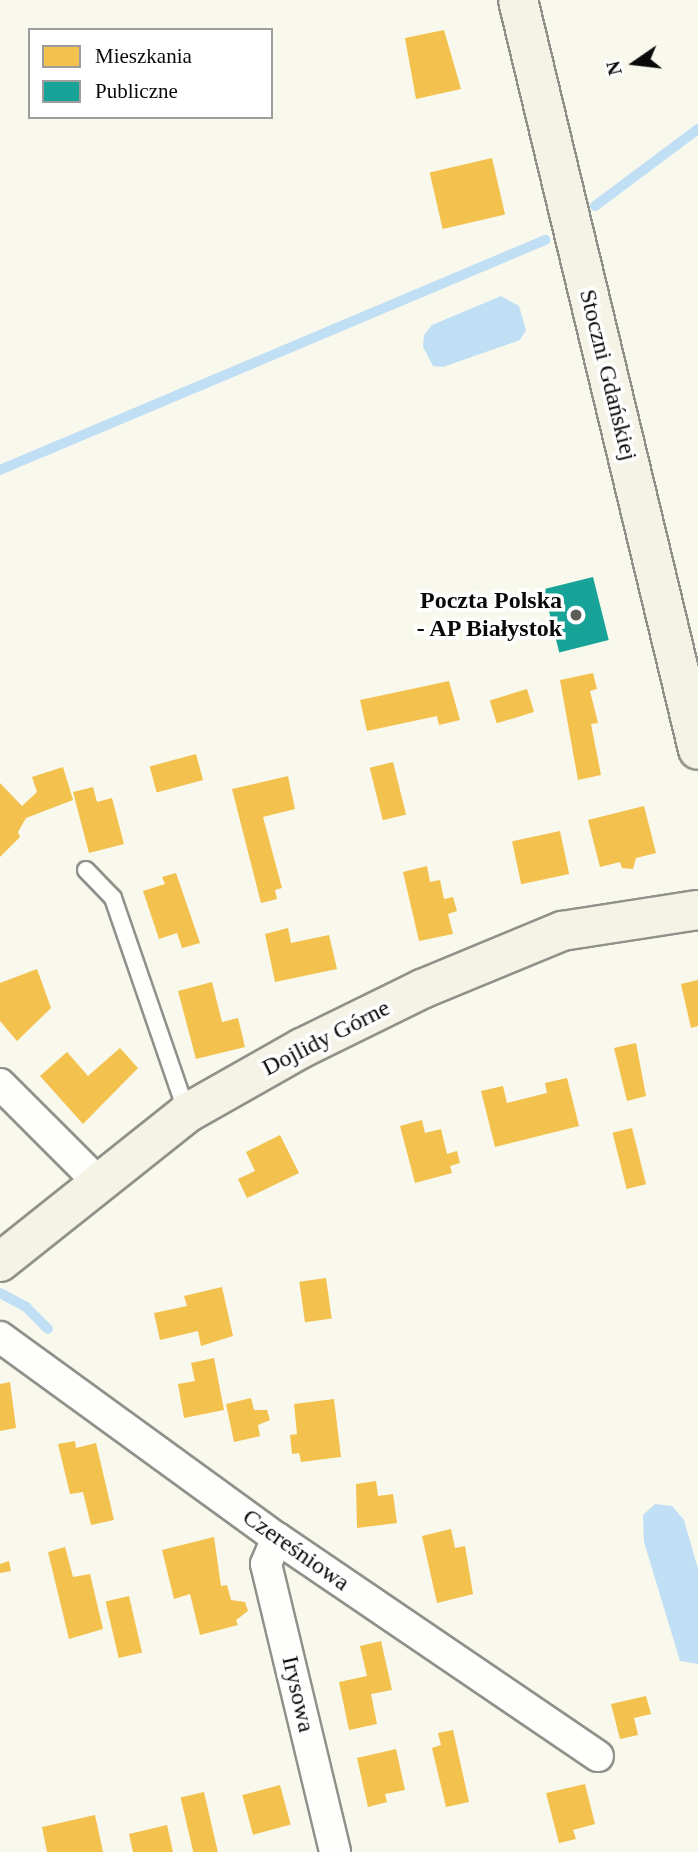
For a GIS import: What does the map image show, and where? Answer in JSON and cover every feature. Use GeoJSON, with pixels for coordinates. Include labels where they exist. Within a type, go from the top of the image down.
{"type":"FeatureCollection","features":[{"type":"Feature","properties":{"kind":"street","name":"Stoczni Gdańskiej"},"geometry":{"type":"LineString","coordinates":[[517,0],[698,750]]}},
{"type":"Feature","properties":{"kind":"street","name":"Dojlidy Górne"},"geometry":{"type":"LineString","coordinates":[[0,1262],[97,1181],[187,1113],[422,989],[562,931],[698,910]]}},
{"type":"Feature","properties":{"kind":"street"},"geometry":{"type":"LineString","coordinates":[[0,1084],[97,1181]]}},
{"type":"Feature","properties":{"kind":"street","name":"Czereśniowa"},"geometry":{"type":"LineString","coordinates":[[0,1337],[277,1538],[598,1756]]}},
{"type":"Feature","properties":{"kind":"street","name":"Irysowa"},"geometry":{"type":"LineString","coordinates":[[277,1538],[266,1564],[335,1852]]}},
{"type":"Feature","properties":{"kind":"lane"},"geometry":{"type":"LineString","coordinates":[[86,870],[113,898],[187,1113]]}},
{"type":"Feature","properties":{"kind":"water"},"geometry":{"type":"Polygon","coordinates":[[[501,296],[519,306],[526,330],[520,340],[443,367],[433,366],[423,347],[424,335],[432,325],[501,296]]]}},
{"type":"Feature","properties":{"kind":"water"},"geometry":{"type":"Polygon","coordinates":[[[655,1504],[672,1506],[684,1520],[698,1569],[698,1664],[680,1661],[644,1542],[643,1515],[655,1504]]]}},
{"type":"Feature","properties":{"kind":"building: Mieszkania"},"geometry":{"type":"Polygon","coordinates":[[[444,30],[461,89],[416,99],[405,38],[444,30]]]}},
{"type":"Feature","properties":{"kind":"building: Mieszkania"},"geometry":{"type":"Polygon","coordinates":[[[492,158],[505,215],[443,229],[430,172],[492,158]]]}},
{"type":"Feature","properties":{"kind":"building: Mieszkania"},"geometry":{"type":"Polygon","coordinates":[[[593,673],[597,689],[590,691],[598,723],[591,724],[601,775],[578,780],[560,680],[593,673]]]}},
{"type":"Feature","properties":{"kind":"building: Mieszkania"},"geometry":{"type":"Polygon","coordinates":[[[449,681],[460,720],[439,725],[437,716],[367,731],[360,700],[449,681]]]}},
{"type":"Feature","properties":{"kind":"building: Mieszkania"},"geometry":{"type":"Polygon","coordinates":[[[527,689],[534,712],[497,723],[490,700],[527,689]]]}},
{"type":"Feature","properties":{"kind":"building: Mieszkania"},"geometry":{"type":"Polygon","coordinates":[[[196,754],[203,780],[157,793],[150,766],[196,754]]]}},
{"type":"Feature","properties":{"kind":"building: Mieszkania"},"geometry":{"type":"Polygon","coordinates":[[[393,762],[406,814],[383,820],[370,768],[393,762]]]}},
{"type":"Feature","properties":{"kind":"building: Mieszkania"},"geometry":{"type":"Polygon","coordinates":[[[63,767],[73,800],[26,818],[18,832],[20,837],[0,857],[0,783],[22,806],[37,792],[32,777],[63,767]]]}},
{"type":"Feature","properties":{"kind":"building: Mieszkania"},"geometry":{"type":"Polygon","coordinates":[[[288,776],[295,809],[263,817],[282,888],[275,890],[277,899],[261,903],[232,789],[288,776]]]}},
{"type":"Feature","properties":{"kind":"building: Mieszkania"},"geometry":{"type":"Polygon","coordinates":[[[93,787],[97,802],[112,798],[124,844],[89,853],[73,792],[93,787]]]}},
{"type":"Feature","properties":{"kind":"building: Mieszkania"},"geometry":{"type":"Polygon","coordinates":[[[644,806],[656,853],[636,858],[633,869],[622,868],[620,862],[600,867],[588,820],[644,806]]]}},
{"type":"Feature","properties":{"kind":"building: Mieszkania"},"geometry":{"type":"Polygon","coordinates":[[[560,831],[569,874],[521,884],[512,841],[560,831]]]}},
{"type":"Feature","properties":{"kind":"building: Mieszkania"},"geometry":{"type":"Polygon","coordinates":[[[427,866],[430,882],[440,880],[444,899],[453,897],[457,911],[448,914],[453,934],[419,941],[403,872],[427,866]]]}},
{"type":"Feature","properties":{"kind":"building: Mieszkania"},"geometry":{"type":"Polygon","coordinates":[[[176,873],[200,943],[182,948],[177,933],[159,939],[143,891],[165,884],[162,877],[176,873]]]}},
{"type":"Feature","properties":{"kind":"building: Mieszkania"},"geometry":{"type":"Polygon","coordinates":[[[288,928],[291,943],[329,935],[337,969],[275,982],[265,934],[288,928]]]}},
{"type":"Feature","properties":{"kind":"building: Mieszkania"},"geometry":{"type":"Polygon","coordinates":[[[37,969],[51,1008],[17,1041],[0,1021],[0,983],[37,969]]]}},
{"type":"Feature","properties":{"kind":"building: Mieszkania"},"geometry":{"type":"Polygon","coordinates":[[[698,980],[698,1026],[691,1028],[681,984],[698,980]]]}},
{"type":"Feature","properties":{"kind":"building: Mieszkania"},"geometry":{"type":"Polygon","coordinates":[[[212,982],[222,1022],[238,1018],[245,1047],[196,1059],[178,991],[212,982]]]}},
{"type":"Feature","properties":{"kind":"building: Mieszkania"},"geometry":{"type":"Polygon","coordinates":[[[636,1043],[646,1096],[627,1101],[614,1048],[636,1043]]]}},
{"type":"Feature","properties":{"kind":"building: Mieszkania"},"geometry":{"type":"Polygon","coordinates":[[[120,1048],[138,1068],[83,1124],[40,1076],[67,1052],[88,1076],[120,1048]]]}},
{"type":"Feature","properties":{"kind":"building: Mieszkania"},"geometry":{"type":"Polygon","coordinates":[[[567,1078],[579,1126],[495,1147],[481,1091],[503,1086],[507,1103],[547,1093],[545,1083],[567,1078]]]}},
{"type":"Feature","properties":{"kind":"building: Mieszkania"},"geometry":{"type":"Polygon","coordinates":[[[422,1120],[425,1133],[441,1129],[447,1154],[457,1151],[460,1163],[450,1166],[452,1173],[415,1183],[400,1126],[422,1120]]]}},
{"type":"Feature","properties":{"kind":"building: Mieszkania"},"geometry":{"type":"Polygon","coordinates":[[[632,1128],[646,1184],[627,1189],[613,1133],[632,1128]]]}},
{"type":"Feature","properties":{"kind":"building: Mieszkania"},"geometry":{"type":"Polygon","coordinates":[[[280,1135],[299,1173],[247,1198],[238,1179],[255,1171],[246,1152],[280,1135]]]}},
{"type":"Feature","properties":{"kind":"building: Mieszkania"},"geometry":{"type":"Polygon","coordinates":[[[326,1278],[332,1319],[305,1322],[299,1282],[326,1278]]]}},
{"type":"Feature","properties":{"kind":"building: Mieszkania"},"geometry":{"type":"Polygon","coordinates":[[[222,1287],[233,1336],[201,1346],[198,1331],[160,1340],[154,1313],[187,1306],[184,1296],[222,1287]]]}},
{"type":"Feature","properties":{"kind":"building: Mieszkania"},"geometry":{"type":"Polygon","coordinates":[[[214,1358],[224,1410],[184,1418],[178,1384],[195,1381],[191,1363],[214,1358]]]}},
{"type":"Feature","properties":{"kind":"building: Mieszkania"},"geometry":{"type":"Polygon","coordinates":[[[10,1382],[16,1428],[0,1431],[0,1384],[10,1382]]]}},
{"type":"Feature","properties":{"kind":"building: Mieszkania"},"geometry":{"type":"Polygon","coordinates":[[[251,1398],[254,1410],[267,1410],[270,1420],[258,1425],[260,1436],[234,1442],[226,1404],[251,1398]]]}},
{"type":"Feature","properties":{"kind":"building: Mieszkania"},"geometry":{"type":"Polygon","coordinates":[[[334,1399],[341,1457],[301,1462],[299,1453],[292,1454],[290,1435],[297,1434],[294,1404],[334,1399]]]}},
{"type":"Feature","properties":{"kind":"building: Mieszkania"},"geometry":{"type":"Polygon","coordinates":[[[75,1441],[76,1448],[96,1443],[114,1520],[91,1525],[83,1492],[70,1494],[58,1444],[75,1441]]]}},
{"type":"Feature","properties":{"kind":"building: Mieszkania"},"geometry":{"type":"Polygon","coordinates":[[[376,1481],[378,1496],[393,1494],[397,1523],[357,1528],[356,1484],[376,1481]]]}},
{"type":"Feature","properties":{"kind":"building: Mieszkania"},"geometry":{"type":"Polygon","coordinates":[[[451,1529],[455,1548],[465,1546],[473,1594],[437,1603],[422,1536],[451,1529]]]}},
{"type":"Feature","properties":{"kind":"building: Mieszkania"},"geometry":{"type":"Polygon","coordinates":[[[214,1537],[221,1586],[227,1585],[231,1600],[245,1602],[248,1611],[236,1620],[238,1625],[200,1635],[190,1594],[174,1599],[162,1550],[214,1537]]]}},
{"type":"Feature","properties":{"kind":"building: Mieszkania"},"geometry":{"type":"Polygon","coordinates":[[[65,1547],[73,1577],[90,1574],[103,1629],[69,1639],[48,1552],[65,1547]]]}},
{"type":"Feature","properties":{"kind":"building: Mieszkania"},"geometry":{"type":"Polygon","coordinates":[[[9,1561],[11,1571],[0,1573],[0,1564],[9,1561]]]}},
{"type":"Feature","properties":{"kind":"building: Mieszkania"},"geometry":{"type":"Polygon","coordinates":[[[129,1596],[142,1653],[119,1658],[106,1601],[129,1596]]]}},
{"type":"Feature","properties":{"kind":"building: Mieszkania"},"geometry":{"type":"Polygon","coordinates":[[[381,1641],[392,1690],[371,1694],[377,1724],[349,1730],[339,1682],[367,1676],[360,1646],[381,1641]]]}},
{"type":"Feature","properties":{"kind":"building: Mieszkania"},"geometry":{"type":"Polygon","coordinates":[[[646,1696],[651,1714],[634,1718],[638,1735],[620,1739],[611,1704],[646,1696]]]}},
{"type":"Feature","properties":{"kind":"building: Mieszkania"},"geometry":{"type":"Polygon","coordinates":[[[453,1730],[469,1802],[446,1807],[432,1748],[441,1745],[438,1733],[453,1730]]]}},
{"type":"Feature","properties":{"kind":"building: Mieszkania"},"geometry":{"type":"Polygon","coordinates":[[[396,1749],[405,1790],[385,1794],[387,1802],[368,1807],[357,1758],[396,1749]]]}},
{"type":"Feature","properties":{"kind":"building: Mieszkania"},"geometry":{"type":"Polygon","coordinates":[[[585,1784],[595,1824],[573,1830],[576,1839],[559,1843],[546,1793],[585,1784]]]}},
{"type":"Feature","properties":{"kind":"building: Mieszkania"},"geometry":{"type":"Polygon","coordinates":[[[280,1785],[291,1825],[253,1835],[242,1795],[280,1785]]]}},
{"type":"Feature","properties":{"kind":"building: Mieszkania"},"geometry":{"type":"Polygon","coordinates":[[[204,1792],[218,1852],[193,1852],[181,1797],[204,1792]]]}},
{"type":"Feature","properties":{"kind":"building: Mieszkania"},"geometry":{"type":"Polygon","coordinates":[[[95,1815],[103,1852],[47,1852],[42,1827],[95,1815]]]}},
{"type":"Feature","properties":{"kind":"building: Mieszkania"},"geometry":{"type":"Polygon","coordinates":[[[167,1825],[173,1852],[133,1852],[129,1834],[167,1825]]]}},
{"type":"Feature","properties":{"kind":"building: Publiczne","name":"Poczta Polska - AP Białystok"},"geometry":{"type":"Polygon","coordinates":[[[593,577],[609,640],[559,652],[544,589],[593,577]]]}},
{"type":"Feature","properties":{"kind":"waterway"},"geometry":{"type":"LineString","coordinates":[[595,206],[698,129]]}},
{"type":"Feature","properties":{"kind":"waterway"},"geometry":{"type":"LineString","coordinates":[[0,470],[545,240]]}},
{"type":"Feature","properties":{"kind":"waterway"},"geometry":{"type":"LineString","coordinates":[[0,1293],[26,1307],[48,1329]]}},
{"type":"Feature","properties":{"kind":"place","name":"Poczta Polska - AP Białystok"},"geometry":{"type":"Point","coordinates":[576,615]}}]}
